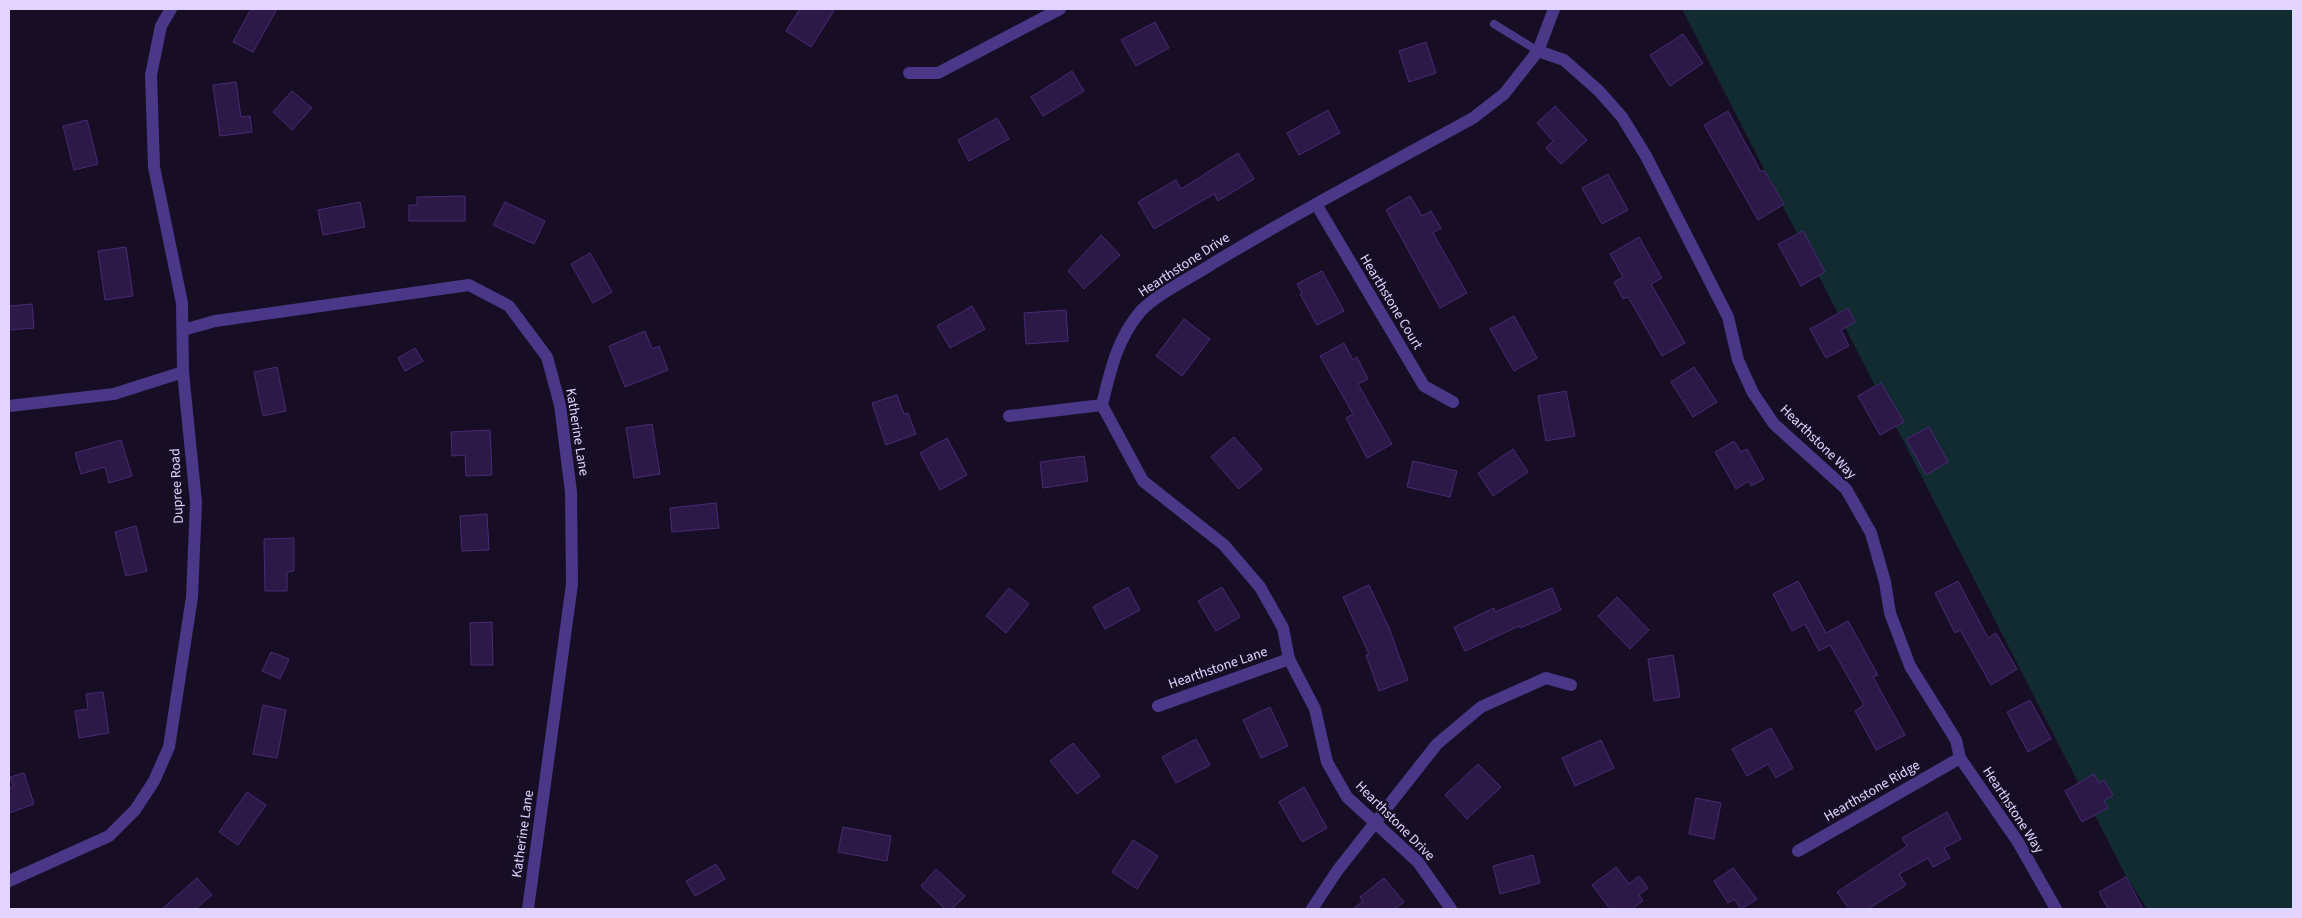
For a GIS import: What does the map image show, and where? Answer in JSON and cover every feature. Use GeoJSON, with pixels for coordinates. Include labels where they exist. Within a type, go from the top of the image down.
{"type":"FeatureCollection","features":[{"type":"Feature","properties":{"kind":"street","name":"Dupree Road"},"geometry":{"type":"LineString","coordinates":[[9,881],[109,836],[135,810],[154,781],[169,747],[192,597],[195,511],[184,372],[182,303],[154,167],[151,75],[161,26],[171,9]]}},
{"type":"Feature","properties":{"kind":"street"},"geometry":{"type":"LineString","coordinates":[[909,73],[938,73],[1060,9]]}},
{"type":"Feature","properties":{"kind":"street","name":"Hearthstone Drive"},"geometry":{"type":"LineString","coordinates":[[1451,909],[1418,862],[1347,797],[1327,762],[1315,709],[1289,659],[1283,628],[1260,587],[1224,546],[1143,481],[1102,406],[1112,366],[1122,338],[1141,311],[1166,292],[1256,237],[1473,118],[1504,94],[1538,50],[1554,9]]}},
{"type":"Feature","properties":{"kind":"street","name":"Hearthstone Way"},"geometry":{"type":"LineString","coordinates":[[1538,50],[1564,60],[1599,90],[1622,118],[1646,156],[1728,317],[1738,360],[1753,393],[1774,424],[1846,489],[1871,533],[1885,582],[1890,613],[1910,666],[1956,740],[1960,758],[2018,842],[2056,909]]}},
{"type":"Feature","properties":{"kind":"street","name":"Hearthstone Court"},"geometry":{"type":"LineString","coordinates":[[1316,204],[1424,386],[1453,402]]}},
{"type":"Feature","properties":{"kind":"street","name":"Katherine Lane"},"geometry":{"type":"LineString","coordinates":[[183,330],[215,321],[469,285],[509,306],[547,357],[560,405],[571,492],[572,584],[528,909]]}},
{"type":"Feature","properties":{"kind":"street"},"geometry":{"type":"LineString","coordinates":[[9,406],[114,394],[184,372]]}},
{"type":"Feature","properties":{"kind":"street"},"geometry":{"type":"LineString","coordinates":[[1009,416],[1102,406]]}},
{"type":"Feature","properties":{"kind":"street","name":"Hearthstone Lane"},"geometry":{"type":"LineString","coordinates":[[1158,706],[1289,659]]}},
{"type":"Feature","properties":{"kind":"street"},"geometry":{"type":"LineString","coordinates":[[1312,909],[1337,872],[1437,744],[1481,707],[1546,678],[1572,685]]}},
{"type":"Feature","properties":{"kind":"street","name":"Hearthstone Ridge"},"geometry":{"type":"LineString","coordinates":[[1798,851],[1960,758]]}},
{"type":"Feature","properties":{"kind":"lane"},"geometry":{"type":"LineString","coordinates":[[1494,24],[1538,50]]}},
{"type":"Feature","properties":{"kind":"green space"},"geometry":{"type":"Polygon","coordinates":[[[1682,9],[2293,9],[2293,909],[2147,909],[2126,876],[1682,9]]]}},
{"type":"Feature","properties":{"kind":"building"},"geometry":{"type":"Polygon","coordinates":[[[251,9],[277,9],[253,52],[233,42],[251,9]]]}},
{"type":"Feature","properties":{"kind":"building"},"geometry":{"type":"Polygon","coordinates":[[[800,9],[835,9],[811,47],[786,31],[800,9]]]}},
{"type":"Feature","properties":{"kind":"building"},"geometry":{"type":"Polygon","coordinates":[[[1155,22],[1169,48],[1136,66],[1121,40],[1155,22]]]}},
{"type":"Feature","properties":{"kind":"building"},"geometry":{"type":"Polygon","coordinates":[[[1683,34],[1703,63],[1670,86],[1650,55],[1683,34]]]}},
{"type":"Feature","properties":{"kind":"building"},"geometry":{"type":"Polygon","coordinates":[[[1426,42],[1436,73],[1409,82],[1399,51],[1426,42]]]}},
{"type":"Feature","properties":{"kind":"building"},"geometry":{"type":"Polygon","coordinates":[[[1072,71],[1084,91],[1043,116],[1031,97],[1072,71]]]}},
{"type":"Feature","properties":{"kind":"building"},"geometry":{"type":"Polygon","coordinates":[[[236,82],[241,117],[250,116],[252,132],[220,136],[213,85],[236,82]]]}},
{"type":"Feature","properties":{"kind":"building"},"geometry":{"type":"Polygon","coordinates":[[[292,91],[312,108],[292,130],[273,112],[292,91]]]}},
{"type":"Feature","properties":{"kind":"building"},"geometry":{"type":"Polygon","coordinates":[[[1555,106],[1587,140],[1561,164],[1546,148],[1553,141],[1537,123],[1555,106]]]}},
{"type":"Feature","properties":{"kind":"building"},"geometry":{"type":"Polygon","coordinates":[[[1328,110],[1340,133],[1299,155],[1287,133],[1328,110]]]}},
{"type":"Feature","properties":{"kind":"building"},"geometry":{"type":"Polygon","coordinates":[[[1728,111],[1761,172],[1764,170],[1784,204],[1758,220],[1704,125],[1728,111]]]}},
{"type":"Feature","properties":{"kind":"building"},"geometry":{"type":"Polygon","coordinates":[[[997,118],[1009,139],[969,161],[958,140],[997,118]]]}},
{"type":"Feature","properties":{"kind":"building"},"geometry":{"type":"Polygon","coordinates":[[[87,120],[98,164],[74,170],[63,126],[87,120]]]}},
{"type":"Feature","properties":{"kind":"building"},"geometry":{"type":"Polygon","coordinates":[[[1238,153],[1254,179],[1218,201],[1214,194],[1154,229],[1138,202],[1176,180],[1181,189],[1238,153]]]}},
{"type":"Feature","properties":{"kind":"building"},"geometry":{"type":"Polygon","coordinates":[[[1608,174],[1628,210],[1602,224],[1582,188],[1608,174]]]}},
{"type":"Feature","properties":{"kind":"building"},"geometry":{"type":"Polygon","coordinates":[[[465,196],[465,221],[409,221],[409,205],[417,205],[417,197],[465,196]]]}},
{"type":"Feature","properties":{"kind":"building"},"geometry":{"type":"Polygon","coordinates":[[[1410,196],[1422,216],[1431,211],[1441,228],[1433,233],[1467,293],[1440,308],[1386,210],[1410,196]]]}},
{"type":"Feature","properties":{"kind":"building"},"geometry":{"type":"Polygon","coordinates":[[[360,202],[365,227],[323,235],[318,210],[360,202]]]}},
{"type":"Feature","properties":{"kind":"building"},"geometry":{"type":"Polygon","coordinates":[[[505,202],[545,221],[534,244],[493,225],[505,202]]]}},
{"type":"Feature","properties":{"kind":"building"},"geometry":{"type":"Polygon","coordinates":[[[1803,231],[1825,272],[1801,286],[1778,244],[1803,231]]]}},
{"type":"Feature","properties":{"kind":"building"},"geometry":{"type":"Polygon","coordinates":[[[1101,235],[1120,255],[1084,289],[1068,271],[1101,235]]]}},
{"type":"Feature","properties":{"kind":"building"},"geometry":{"type":"Polygon","coordinates":[[[1639,237],[1662,278],[1651,284],[1685,343],[1662,356],[1628,297],[1623,299],[1614,282],[1623,277],[1610,254],[1639,237]]]}},
{"type":"Feature","properties":{"kind":"building"},"geometry":{"type":"Polygon","coordinates":[[[126,247],[133,296],[105,300],[98,251],[126,247]]]}},
{"type":"Feature","properties":{"kind":"building"},"geometry":{"type":"Polygon","coordinates":[[[590,253],[612,292],[593,303],[571,264],[590,253]]]}},
{"type":"Feature","properties":{"kind":"building"},"geometry":{"type":"Polygon","coordinates":[[[1322,271],[1344,311],[1317,325],[1300,294],[1302,293],[1297,284],[1322,271]]]}},
{"type":"Feature","properties":{"kind":"building"},"geometry":{"type":"Polygon","coordinates":[[[32,304],[34,328],[9,330],[9,306],[32,304]]]}},
{"type":"Feature","properties":{"kind":"building"},"geometry":{"type":"Polygon","coordinates":[[[972,306],[985,329],[950,348],[937,326],[972,306]]]}},
{"type":"Feature","properties":{"kind":"building"},"geometry":{"type":"Polygon","coordinates":[[[1848,308],[1855,322],[1841,330],[1849,346],[1826,358],[1810,329],[1848,308]]]}},
{"type":"Feature","properties":{"kind":"building"},"geometry":{"type":"Polygon","coordinates":[[[1066,310],[1068,341],[1026,344],[1024,313],[1066,310]]]}},
{"type":"Feature","properties":{"kind":"building"},"geometry":{"type":"Polygon","coordinates":[[[1514,316],[1537,358],[1514,371],[1490,329],[1514,316]]]}},
{"type":"Feature","properties":{"kind":"building"},"geometry":{"type":"Polygon","coordinates":[[[1184,319],[1210,339],[1182,376],[1156,356],[1184,319]]]}},
{"type":"Feature","properties":{"kind":"building"},"geometry":{"type":"Polygon","coordinates":[[[645,331],[652,349],[659,346],[668,370],[625,387],[609,346],[645,331]]]}},
{"type":"Feature","properties":{"kind":"building"},"geometry":{"type":"Polygon","coordinates":[[[1344,343],[1353,360],[1357,357],[1368,379],[1358,384],[1392,444],[1367,458],[1346,418],[1353,414],[1320,356],[1344,343]]]}},
{"type":"Feature","properties":{"kind":"building"},"geometry":{"type":"Polygon","coordinates":[[[415,348],[423,361],[405,371],[398,358],[415,348]]]}},
{"type":"Feature","properties":{"kind":"building"},"geometry":{"type":"Polygon","coordinates":[[[277,367],[286,411],[263,416],[254,372],[277,367]]]}},
{"type":"Feature","properties":{"kind":"building"},"geometry":{"type":"Polygon","coordinates":[[[1694,367],[1717,402],[1693,417],[1671,382],[1694,367]]]}},
{"type":"Feature","properties":{"kind":"building"},"geometry":{"type":"Polygon","coordinates":[[[1881,383],[1904,422],[1880,435],[1858,396],[1881,383]]]}},
{"type":"Feature","properties":{"kind":"building"},"geometry":{"type":"Polygon","coordinates":[[[1566,391],[1575,436],[1546,441],[1538,396],[1566,391]]]}},
{"type":"Feature","properties":{"kind":"building"},"geometry":{"type":"Polygon","coordinates":[[[897,395],[904,414],[908,413],[916,434],[886,445],[872,403],[897,395]]]}},
{"type":"Feature","properties":{"kind":"building"},"geometry":{"type":"Polygon","coordinates":[[[652,424],[660,474],[634,478],[626,428],[652,424]]]}},
{"type":"Feature","properties":{"kind":"building"},"geometry":{"type":"Polygon","coordinates":[[[1929,427],[1948,462],[1926,475],[1906,439],[1929,427]]]}},
{"type":"Feature","properties":{"kind":"building"},"geometry":{"type":"Polygon","coordinates":[[[490,430],[492,475],[466,476],[465,455],[452,456],[451,432],[490,430]]]}},
{"type":"Feature","properties":{"kind":"building"},"geometry":{"type":"Polygon","coordinates":[[[1234,437],[1262,469],[1239,489],[1211,457],[1234,437]]]}},
{"type":"Feature","properties":{"kind":"building"},"geometry":{"type":"Polygon","coordinates":[[[947,438],[967,475],[940,490],[920,453],[947,438]]]}},
{"type":"Feature","properties":{"kind":"building"},"geometry":{"type":"Polygon","coordinates":[[[121,440],[132,476],[109,483],[105,467],[81,474],[75,453],[121,440]]]}},
{"type":"Feature","properties":{"kind":"building"},"geometry":{"type":"Polygon","coordinates":[[[1734,441],[1741,452],[1747,449],[1764,479],[1751,486],[1749,481],[1736,489],[1715,452],[1734,441]]]}},
{"type":"Feature","properties":{"kind":"building"},"geometry":{"type":"Polygon","coordinates":[[[1513,449],[1528,472],[1493,496],[1478,473],[1513,449]]]}},
{"type":"Feature","properties":{"kind":"building"},"geometry":{"type":"Polygon","coordinates":[[[1084,456],[1088,481],[1043,488],[1040,462],[1084,456]]]}},
{"type":"Feature","properties":{"kind":"building"},"geometry":{"type":"Polygon","coordinates":[[[1413,461],[1457,471],[1450,497],[1407,487],[1413,461]]]}},
{"type":"Feature","properties":{"kind":"building"},"geometry":{"type":"Polygon","coordinates":[[[716,503],[719,528],[672,532],[670,508],[716,503]]]}},
{"type":"Feature","properties":{"kind":"building"},"geometry":{"type":"Polygon","coordinates":[[[487,514],[489,550],[462,551],[460,516],[487,514]]]}},
{"type":"Feature","properties":{"kind":"building"},"geometry":{"type":"Polygon","coordinates":[[[136,526],[147,571],[126,576],[115,532],[136,526]]]}},
{"type":"Feature","properties":{"kind":"building"},"geometry":{"type":"Polygon","coordinates":[[[294,538],[294,571],[287,572],[287,591],[265,591],[264,539],[294,538]]]}},
{"type":"Feature","properties":{"kind":"building"},"geometry":{"type":"Polygon","coordinates":[[[1798,581],[1826,633],[1848,621],[1878,675],[1873,677],[1905,735],[1876,750],[1855,711],[1864,705],[1830,645],[1819,651],[1805,624],[1792,631],[1773,594],[1798,581]]]}},
{"type":"Feature","properties":{"kind":"building"},"geometry":{"type":"Polygon","coordinates":[[[1958,581],[1988,638],[1996,633],[2017,669],[1991,685],[1960,630],[1955,633],[1935,593],[1958,581]]]}},
{"type":"Feature","properties":{"kind":"building"},"geometry":{"type":"Polygon","coordinates":[[[1369,585],[1389,628],[1408,680],[1379,691],[1366,655],[1369,654],[1343,597],[1369,585]]]}},
{"type":"Feature","properties":{"kind":"building"},"geometry":{"type":"Polygon","coordinates":[[[1128,587],[1140,610],[1105,629],[1093,607],[1128,587]]]}},
{"type":"Feature","properties":{"kind":"building"},"geometry":{"type":"Polygon","coordinates":[[[1222,587],[1240,617],[1216,631],[1198,601],[1222,587]]]}},
{"type":"Feature","properties":{"kind":"building"},"geometry":{"type":"Polygon","coordinates":[[[1009,588],[1029,604],[1006,633],[986,616],[1009,588]]]}},
{"type":"Feature","properties":{"kind":"building"},"geometry":{"type":"Polygon","coordinates":[[[1552,588],[1561,610],[1520,628],[1519,626],[1465,651],[1454,627],[1494,608],[1495,612],[1552,588]]]}},
{"type":"Feature","properties":{"kind":"building"},"geometry":{"type":"Polygon","coordinates":[[[1617,597],[1649,630],[1630,649],[1598,616],[1617,597]]]}},
{"type":"Feature","properties":{"kind":"building"},"geometry":{"type":"Polygon","coordinates":[[[492,622],[493,665],[471,665],[470,623],[492,622]]]}},
{"type":"Feature","properties":{"kind":"building"},"geometry":{"type":"Polygon","coordinates":[[[271,652],[289,659],[280,679],[262,671],[271,652]]]}},
{"type":"Feature","properties":{"kind":"building"},"geometry":{"type":"Polygon","coordinates":[[[1673,655],[1680,697],[1654,701],[1648,659],[1673,655]]]}},
{"type":"Feature","properties":{"kind":"building"},"geometry":{"type":"Polygon","coordinates":[[[103,692],[109,733],[79,738],[75,711],[88,709],[86,694],[103,692]]]}},
{"type":"Feature","properties":{"kind":"building"},"geometry":{"type":"Polygon","coordinates":[[[2030,700],[2051,739],[2028,752],[2007,712],[2030,700]]]}},
{"type":"Feature","properties":{"kind":"building"},"geometry":{"type":"Polygon","coordinates":[[[263,705],[286,710],[277,758],[253,754],[263,705]]]}},
{"type":"Feature","properties":{"kind":"building"},"geometry":{"type":"Polygon","coordinates":[[[1270,707],[1288,746],[1261,758],[1243,720],[1270,707]]]}},
{"type":"Feature","properties":{"kind":"building"},"geometry":{"type":"Polygon","coordinates":[[[1771,728],[1793,768],[1776,778],[1768,764],[1747,776],[1732,749],[1771,728]]]}},
{"type":"Feature","properties":{"kind":"building"},"geometry":{"type":"Polygon","coordinates":[[[1196,739],[1210,765],[1176,783],[1162,757],[1196,739]]]}},
{"type":"Feature","properties":{"kind":"building"},"geometry":{"type":"Polygon","coordinates":[[[1601,740],[1614,768],[1575,786],[1562,758],[1601,740]]]}},
{"type":"Feature","properties":{"kind":"building"},"geometry":{"type":"Polygon","coordinates":[[[1073,743],[1100,776],[1077,794],[1050,761],[1073,743]]]}},
{"type":"Feature","properties":{"kind":"building"},"geometry":{"type":"Polygon","coordinates":[[[1478,764],[1501,787],[1467,819],[1445,795],[1478,764]]]}},
{"type":"Feature","properties":{"kind":"building"},"geometry":{"type":"Polygon","coordinates":[[[24,773],[34,804],[9,813],[9,788],[13,787],[10,777],[24,773]]]}},
{"type":"Feature","properties":{"kind":"building"},"geometry":{"type":"Polygon","coordinates":[[[2094,774],[2099,783],[2104,780],[2113,795],[2104,801],[2108,808],[2082,822],[2065,791],[2094,774]]]}},
{"type":"Feature","properties":{"kind":"building"},"geometry":{"type":"Polygon","coordinates":[[[1304,787],[1327,828],[1302,842],[1279,802],[1304,787]]]}},
{"type":"Feature","properties":{"kind":"building"},"geometry":{"type":"Polygon","coordinates":[[[247,792],[266,805],[238,845],[219,832],[247,792]]]}},
{"type":"Feature","properties":{"kind":"building"},"geometry":{"type":"Polygon","coordinates":[[[1696,798],[1721,803],[1714,839],[1689,834],[1696,798]]]}},
{"type":"Feature","properties":{"kind":"building"},"geometry":{"type":"Polygon","coordinates":[[[1947,812],[1961,839],[1944,848],[1950,858],[1933,867],[1928,858],[1899,874],[1906,885],[1868,909],[1849,909],[1837,892],[1907,846],[1902,838],[1947,812]]]}},
{"type":"Feature","properties":{"kind":"building"},"geometry":{"type":"Polygon","coordinates":[[[843,827],[891,836],[887,861],[838,852],[843,827]]]}},
{"type":"Feature","properties":{"kind":"building"},"geometry":{"type":"Polygon","coordinates":[[[1133,840],[1158,856],[1137,889],[1112,872],[1133,840]]]}},
{"type":"Feature","properties":{"kind":"building"},"geometry":{"type":"Polygon","coordinates":[[[1533,855],[1540,883],[1500,894],[1493,866],[1533,855]]]}},
{"type":"Feature","properties":{"kind":"building"},"geometry":{"type":"Polygon","coordinates":[[[716,864],[725,879],[695,896],[686,881],[716,864]]]}},
{"type":"Feature","properties":{"kind":"building"},"geometry":{"type":"Polygon","coordinates":[[[1616,867],[1629,884],[1639,876],[1648,888],[1639,895],[1643,901],[1632,909],[1610,909],[1592,885],[1616,867]]]}},
{"type":"Feature","properties":{"kind":"building"},"geometry":{"type":"Polygon","coordinates":[[[1733,868],[1757,899],[1741,909],[1734,899],[1728,903],[1714,881],[1733,868]]]}},
{"type":"Feature","properties":{"kind":"building"},"geometry":{"type":"Polygon","coordinates":[[[936,869],[965,896],[952,909],[945,909],[921,886],[936,869]]]}},
{"type":"Feature","properties":{"kind":"building"},"geometry":{"type":"Polygon","coordinates":[[[2126,877],[2143,909],[2108,909],[2099,892],[2126,877]]]}},
{"type":"Feature","properties":{"kind":"building"},"geometry":{"type":"Polygon","coordinates":[[[197,878],[212,895],[195,909],[162,909],[197,878]]]}},
{"type":"Feature","properties":{"kind":"building"},"geometry":{"type":"Polygon","coordinates":[[[1384,878],[1404,902],[1394,909],[1353,909],[1363,901],[1360,897],[1384,878]]]}}]}
